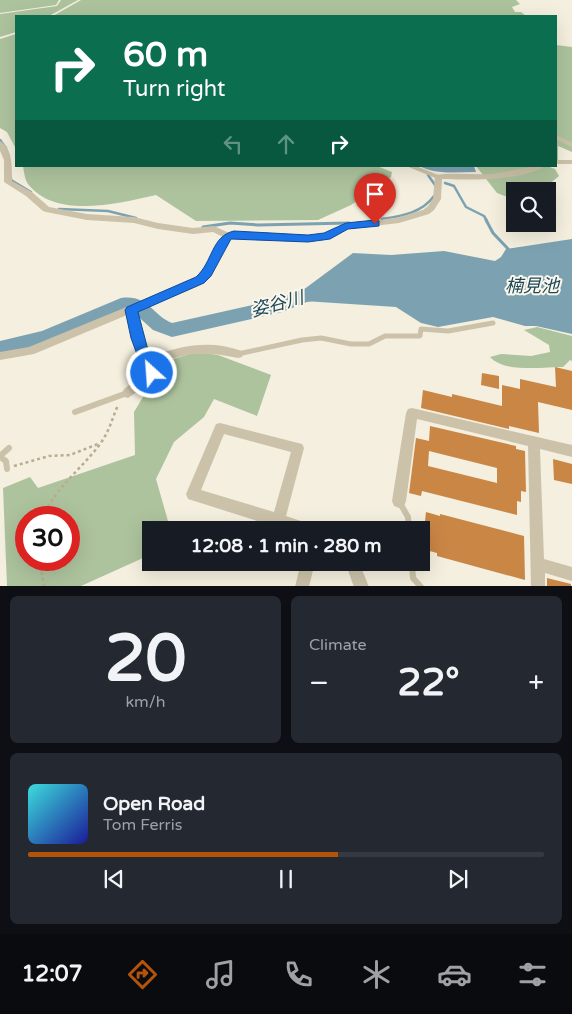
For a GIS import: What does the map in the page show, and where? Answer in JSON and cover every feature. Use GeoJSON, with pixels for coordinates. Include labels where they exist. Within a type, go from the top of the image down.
{"type":"FeatureCollection","features":[{"type":"Feature","properties":{"kind":"street"},"geometry":{"type":"LineString","coordinates":[[0,143],[8,160],[8,182],[29,194],[46,209],[87,217],[134,220],[193,231],[214,229],[228,236]]}},
{"type":"Feature","properties":{"kind":"street"},"geometry":{"type":"LineString","coordinates":[[557,162],[572,162]]}},
{"type":"Feature","properties":{"kind":"street"},"geometry":{"type":"LineString","coordinates":[[0,356],[30,352],[200,280],[208,274],[224,239],[228,236],[234,234],[308,238],[326,237],[346,226],[396,221],[426,212],[438,199],[438,177],[501,175],[518,173],[538,167]]}},
{"type":"Feature","properties":{"kind":"street"},"geometry":{"type":"LineString","coordinates":[[128,393],[149,378],[152,373],[151,361],[142,353],[132,310]]}},
{"type":"Feature","properties":{"kind":"street"},"geometry":{"type":"LineString","coordinates":[[151,361],[181,349],[190,348],[206,347],[238,354]]}},
{"type":"Feature","properties":{"kind":"street"},"geometry":{"type":"LineString","coordinates":[[399,501],[412,414],[572,451]]}},
{"type":"Feature","properties":{"kind":"street"},"geometry":{"type":"LineString","coordinates":[[220,428],[298,448],[278,521],[193,494],[220,428]]}},
{"type":"Feature","properties":{"kind":"street"},"geometry":{"type":"LineString","coordinates":[[534,443],[538,586]]}},
{"type":"Feature","properties":{"kind":"street"},"geometry":{"type":"LineString","coordinates":[[537,564],[572,574]]}},
{"type":"Feature","properties":{"kind":"street"},"geometry":{"type":"LineString","coordinates":[[302,586],[306,571]]}},
{"type":"Feature","properties":{"kind":"street"},"geometry":{"type":"LineString","coordinates":[[356,571],[362,586]]}},
{"type":"Feature","properties":{"kind":"lane"},"geometry":{"type":"LineString","coordinates":[[557,138],[572,145]]}},
{"type":"Feature","properties":{"kind":"lane"},"geometry":{"type":"LineString","coordinates":[[413,167],[438,177]]}},
{"type":"Feature","properties":{"kind":"lane"},"geometry":{"type":"LineString","coordinates":[[238,354],[302,340],[321,338],[351,344],[369,344],[385,336],[420,336],[422,329],[436,332],[469,329],[493,323]]}},
{"type":"Feature","properties":{"kind":"lane"},"geometry":{"type":"LineString","coordinates":[[75,412],[128,393]]}},
{"type":"Feature","properties":{"kind":"lane"},"geometry":{"type":"LineString","coordinates":[[7,469],[6,461],[0,456],[9,448]]}},
{"type":"Feature","properties":{"kind":"lane"},"geometry":{"type":"LineString","coordinates":[[399,501],[408,521]]}},
{"type":"Feature","properties":{"kind":"lane"},"geometry":{"type":"LineString","coordinates":[[413,571],[413,578],[421,586]]}},
{"type":"Feature","properties":{"kind":"path"},"geometry":{"type":"LineString","coordinates":[[47,506],[53,495],[100,443],[110,427],[116,407],[128,393]]}},
{"type":"Feature","properties":{"kind":"path"},"geometry":{"type":"LineString","coordinates":[[7,469],[30,460],[49,456],[70,455],[100,443]]}},
{"type":"Feature","properties":{"kind":"path"},"geometry":{"type":"LineString","coordinates":[[42,571],[44,586]]}},
{"type":"Feature","properties":{"kind":"green space"},"geometry":{"type":"Polygon","coordinates":[[[0,0],[59,0],[56,5],[0,13],[0,0]]]}},
{"type":"Feature","properties":{"kind":"green space"},"geometry":{"type":"Polygon","coordinates":[[[61,0],[78,0],[51,15],[15,15],[15,32],[0,37],[0,14],[57,6],[61,0]]]}},
{"type":"Feature","properties":{"kind":"green space"},"geometry":{"type":"Polygon","coordinates":[[[81,0],[516,0],[520,4],[512,7],[515,12],[521,12],[525,15],[55,15],[81,0]]]}},
{"type":"Feature","properties":{"kind":"green space"},"geometry":{"type":"Polygon","coordinates":[[[15,34],[15,147],[7,132],[0,128],[0,39],[15,34]]]}},
{"type":"Feature","properties":{"kind":"green space"},"geometry":{"type":"Polygon","coordinates":[[[557,45],[572,47],[572,152],[558,146],[558,160],[557,45]]]}},
{"type":"Feature","properties":{"kind":"green space"},"geometry":{"type":"Polygon","coordinates":[[[23,167],[380,167],[392,172],[391,177],[351,205],[318,220],[196,221],[156,195],[107,205],[71,205],[55,202],[40,195],[28,184],[23,167]]]}},
{"type":"Feature","properties":{"kind":"green space"},"geometry":{"type":"Polygon","coordinates":[[[477,167],[550,167],[555,169],[559,176],[552,182],[506,182],[506,196],[497,193],[477,167]]]}},
{"type":"Feature","properties":{"kind":"green space"},"geometry":{"type":"Polygon","coordinates":[[[537,327],[572,336],[572,361],[570,360],[563,367],[525,368],[505,365],[496,362],[490,357],[501,354],[531,356],[550,352],[549,345],[524,330],[537,327]]]}},
{"type":"Feature","properties":{"kind":"green space"},"geometry":{"type":"Polygon","coordinates":[[[196,352],[218,355],[271,375],[257,416],[214,399],[204,417],[174,442],[156,479],[168,521],[142,521],[142,558],[81,586],[7,586],[3,488],[30,477],[38,488],[135,455],[134,412],[164,362],[196,352]]]}},
{"type":"Feature","properties":{"kind":"water"},"geometry":{"type":"Polygon","coordinates":[[[421,167],[474,167],[476,172],[440,172],[421,167]]]}},
{"type":"Feature","properties":{"kind":"water","name":"楠見池"},"geometry":{"type":"Polygon","coordinates":[[[572,239],[572,334],[536,326],[525,326],[493,317],[438,327],[421,323],[396,307],[304,301],[299,293],[353,253],[391,255],[444,251],[495,261],[501,257],[506,249],[572,239]]]}},
{"type":"Feature","properties":{"kind":"building"},"geometry":{"type":"Polygon","coordinates":[[[555,367],[572,371],[572,410],[538,402],[539,433],[509,426],[509,429],[421,408],[423,390],[452,397],[452,394],[502,406],[502,385],[520,389],[520,379],[556,387],[555,367]]]}},
{"type":"Feature","properties":{"kind":"building"},"geometry":{"type":"Polygon","coordinates":[[[482,373],[499,376],[499,389],[481,385],[482,373]]]}},
{"type":"Feature","properties":{"kind":"building"},"geometry":{"type":"Polygon","coordinates":[[[430,426],[516,446],[516,449],[525,451],[526,492],[521,491],[521,502],[517,501],[517,515],[422,491],[421,496],[409,493],[416,438],[429,441],[430,426]],[[429,451],[428,466],[497,483],[497,468],[429,451]]]}},
{"type":"Feature","properties":{"kind":"building"},"geometry":{"type":"Polygon","coordinates":[[[553,459],[572,464],[572,484],[554,480],[553,459]]]}},
{"type":"Feature","properties":{"kind":"building"},"geometry":{"type":"Polygon","coordinates":[[[426,512],[440,516],[440,514],[524,536],[525,580],[437,556],[437,553],[430,551],[430,521],[425,521],[426,512]]]}},
{"type":"Feature","properties":{"kind":"building"},"geometry":{"type":"Polygon","coordinates":[[[547,578],[571,584],[571,586],[547,586],[547,578]]]}},
{"type":"Feature","properties":{"kind":"waterway"},"geometry":{"type":"LineString","coordinates":[[0,140],[6,148]]}},
{"type":"Feature","properties":{"kind":"waterway"},"geometry":{"type":"LineString","coordinates":[[428,175],[435,185]]}},
{"type":"Feature","properties":{"kind":"waterway"},"geometry":{"type":"LineString","coordinates":[[11,178],[11,180],[31,192]]}},
{"type":"Feature","properties":{"kind":"waterway"},"geometry":{"type":"LineString","coordinates":[[445,183],[454,186],[466,207],[484,216],[487,221]]}},
{"type":"Feature","properties":{"kind":"waterway"},"geometry":{"type":"LineString","coordinates":[[382,219],[404,215],[417,210],[434,196]]}},
{"type":"Feature","properties":{"kind":"waterway"},"geometry":{"type":"LineString","coordinates":[[59,209],[108,211],[136,218]]}},
{"type":"Feature","properties":{"kind":"waterway"},"geometry":{"type":"LineString","coordinates":[[486,220],[493,233],[510,251]]}},
{"type":"Feature","properties":{"kind":"waterway"},"geometry":{"type":"LineString","coordinates":[[203,227],[230,223],[258,225],[349,223]]}},
{"type":"Feature","properties":{"kind":"waterway","name":"姿谷川"},"geometry":{"type":"LineString","coordinates":[[0,349],[25,345],[49,337],[117,306],[126,304],[135,305],[143,309],[158,324],[172,330],[282,305],[304,296],[324,293]]}},
{"type":"Feature","properties":{"kind":"route"},"geometry":{"type":"LineString","coordinates":[[152,373],[151,361],[142,353],[131,310],[193,284],[208,274],[224,239],[228,236],[234,234],[292,238],[326,237],[346,226],[375,224]]}}]}
